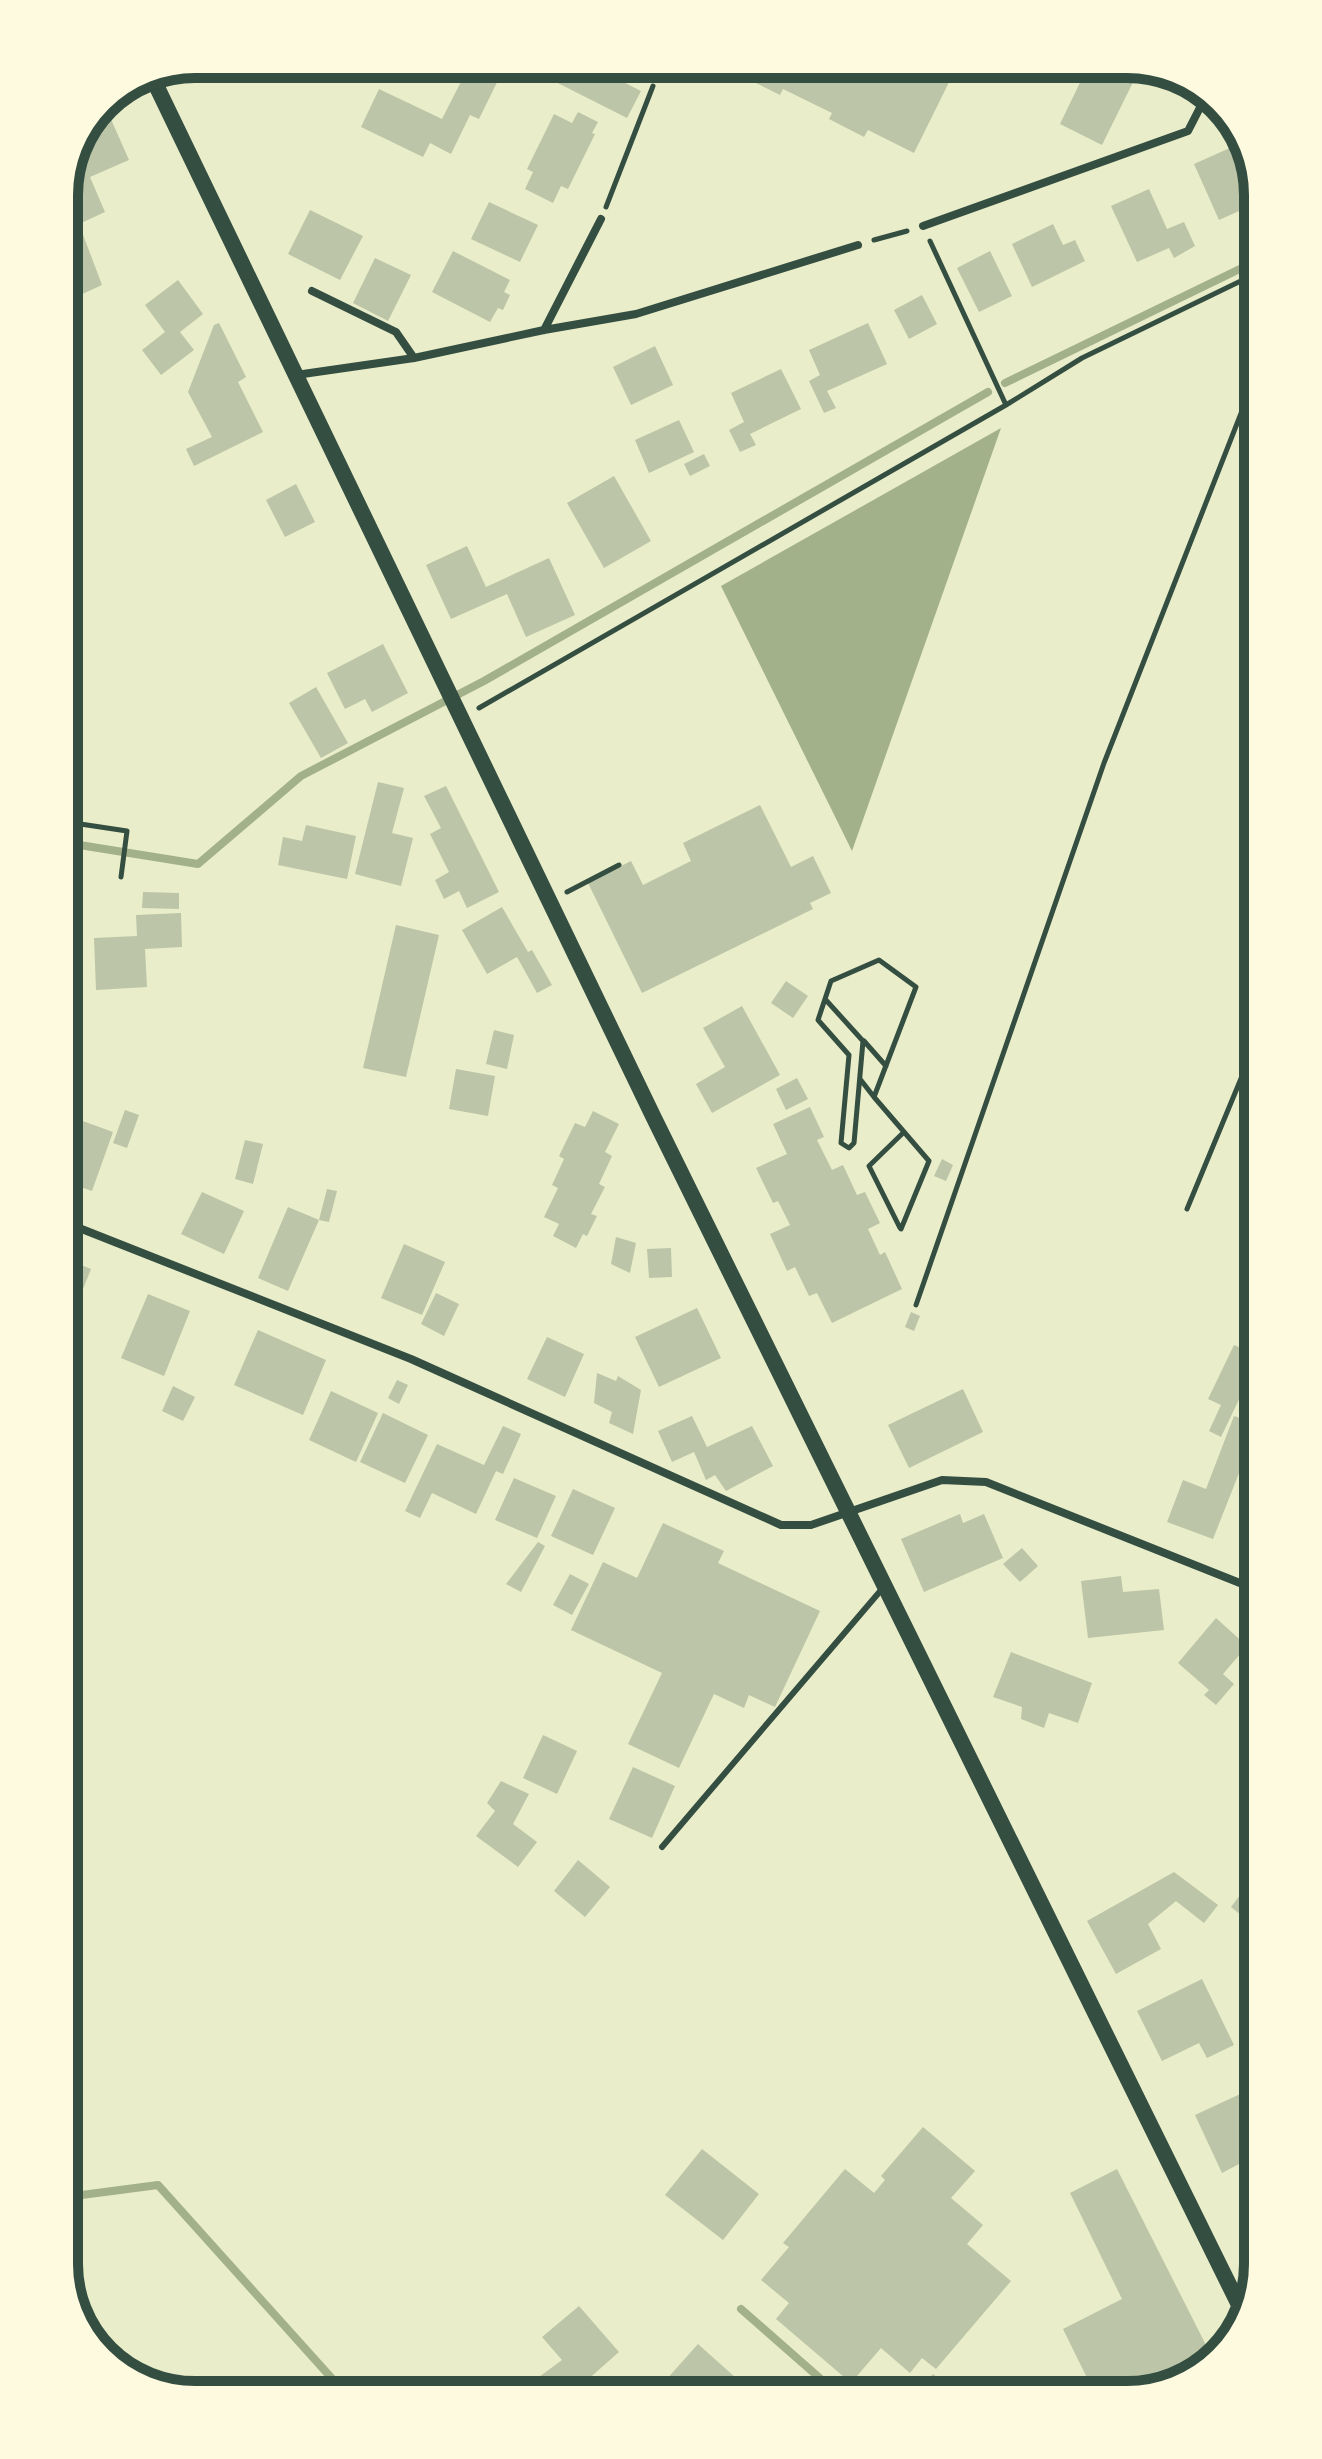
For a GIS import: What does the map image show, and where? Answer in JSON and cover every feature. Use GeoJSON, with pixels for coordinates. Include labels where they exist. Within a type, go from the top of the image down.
{"type":"FeatureCollection","features":[{"type":"Feature","properties":{"kind":"main road"},"geometry":{"type":"LineString","coordinates":[[156,85],[548,901],[1238,2302]]}},
{"type":"Feature","properties":{"kind":"street"},"geometry":{"type":"LineString","coordinates":[[923,226],[1188,131],[1201,105]]}},
{"type":"Feature","properties":{"kind":"street"},"geometry":{"type":"LineString","coordinates":[[544,330],[601,219]]}},
{"type":"Feature","properties":{"kind":"street"},"geometry":{"type":"LineString","coordinates":[[295,375],[414,358],[636,314],[858,245]]}},
{"type":"Feature","properties":{"kind":"street"},"geometry":{"type":"LineString","coordinates":[[312,291],[396,332],[414,358]]}},
{"type":"Feature","properties":{"kind":"street"},"geometry":{"type":"LineString","coordinates":[[78,1228],[411,1359],[781,1525],[811,1525],[942,1480],[986,1482],[1244,1585]]}},
{"type":"Feature","properties":{"kind":"lane"},"geometry":{"type":"LineString","coordinates":[[662,1847],[885,1586]]}},
{"type":"Feature","properties":{"kind":"path"},"geometry":{"type":"LineString","coordinates":[[601,219],[656,78]]}},
{"type":"Feature","properties":{"kind":"path"},"geometry":{"type":"LineString","coordinates":[[858,245],[923,226],[1006,405]]}},
{"type":"Feature","properties":{"kind":"path"},"geometry":{"type":"LineString","coordinates":[[458,714],[490,700],[1006,405],[1082,358],[1244,279]]}},
{"type":"Feature","properties":{"kind":"path"},"geometry":{"type":"LineString","coordinates":[[916,1305],[1104,763],[1244,406]]}},
{"type":"Feature","properties":{"kind":"path"},"geometry":{"type":"LineString","coordinates":[[78,824],[127,831],[121,877]]}},
{"type":"Feature","properties":{"kind":"path"},"geometry":{"type":"LineString","coordinates":[[548,901],[619,865]]}},
{"type":"Feature","properties":{"kind":"path"},"geometry":{"type":"LineString","coordinates":[[863,1041],[854,1143],[849,1148],[841,1143],[849,1055],[818,1020],[831,981],[879,960],[916,987],[874,1097]]}},
{"type":"Feature","properties":{"kind":"path"},"geometry":{"type":"LineString","coordinates":[[825,999],[886,1066]]}},
{"type":"Feature","properties":{"kind":"path"},"geometry":{"type":"LineString","coordinates":[[1187,1209],[1244,1071]]}},
{"type":"Feature","properties":{"kind":"path"},"geometry":{"type":"LineString","coordinates":[[860,1079],[874,1097],[905,1132],[929,1161],[901,1229],[869,1166],[905,1132]]}},
{"type":"Feature","properties":{"kind":"shaded area"},"geometry":{"type":"Polygon","coordinates":[[[1001,428],[852,851],[721,586],[1001,428]]]}},
{"type":"Feature","properties":{"kind":"building"},"geometry":{"type":"Polygon","coordinates":[[[463,78],[499,78],[479,119],[470,115],[451,154],[430,143],[423,157],[361,127],[379,89],[442,119],[463,78]]]}},
{"type":"Feature","properties":{"kind":"building"},"geometry":{"type":"Polygon","coordinates":[[[548,78],[615,78],[641,91],[627,118],[548,78]]]}},
{"type":"Feature","properties":{"kind":"building"},"geometry":{"type":"Polygon","coordinates":[[[951,78],[914,153],[868,130],[864,137],[829,119],[832,113],[783,89],[780,95],[748,79],[951,78]]]}},
{"type":"Feature","properties":{"kind":"building"},"geometry":{"type":"Polygon","coordinates":[[[1082,78],[1135,78],[1102,145],[1060,124],[1082,78]]]}},
{"type":"Feature","properties":{"kind":"building"},"geometry":{"type":"Polygon","coordinates":[[[578,112],[598,122],[592,133],[595,134],[568,189],[561,186],[553,203],[525,189],[533,172],[527,169],[554,114],[572,123],[578,112]]]}},
{"type":"Feature","properties":{"kind":"building"},"geometry":{"type":"Polygon","coordinates":[[[109,115],[129,160],[90,177],[105,212],[79,224],[102,285],[78,296],[78,187],[87,150],[109,115]]]}},
{"type":"Feature","properties":{"kind":"building"},"geometry":{"type":"Polygon","coordinates":[[[1232,147],[1242,172],[1244,209],[1219,220],[1194,164],[1232,147]]]}},
{"type":"Feature","properties":{"kind":"building"},"geometry":{"type":"Polygon","coordinates":[[[1149,189],[1167,229],[1184,222],[1195,246],[1174,258],[1169,248],[1137,262],[1111,206],[1149,189]]]}},
{"type":"Feature","properties":{"kind":"building"},"geometry":{"type":"Polygon","coordinates":[[[489,202],[538,225],[520,262],[471,239],[489,202]]]}},
{"type":"Feature","properties":{"kind":"building"},"geometry":{"type":"Polygon","coordinates":[[[310,210],[363,236],[340,280],[288,254],[310,210]]]}},
{"type":"Feature","properties":{"kind":"building"},"geometry":{"type":"Polygon","coordinates":[[[1053,224],[1063,245],[1075,240],[1085,261],[1032,287],[1012,244],[1053,224]]]}},
{"type":"Feature","properties":{"kind":"building"},"geometry":{"type":"Polygon","coordinates":[[[453,251],[510,280],[504,292],[510,295],[503,310],[498,308],[490,322],[432,292],[453,251]]]}},
{"type":"Feature","properties":{"kind":"building"},"geometry":{"type":"Polygon","coordinates":[[[990,251],[1012,296],[979,312],[957,268],[990,251]]]}},
{"type":"Feature","properties":{"kind":"building"},"geometry":{"type":"Polygon","coordinates":[[[375,258],[411,275],[388,321],[353,303],[375,258]]]}},
{"type":"Feature","properties":{"kind":"building"},"geometry":{"type":"Polygon","coordinates":[[[178,280],[203,314],[180,332],[194,350],[161,375],[142,350],[165,332],[145,305],[178,280]]]}},
{"type":"Feature","properties":{"kind":"building"},"geometry":{"type":"Polygon","coordinates":[[[922,295],[937,324],[909,339],[894,310],[922,295]]]}},
{"type":"Feature","properties":{"kind":"building"},"geometry":{"type":"Polygon","coordinates":[[[219,323],[246,377],[238,382],[263,432],[194,466],[186,449],[212,437],[188,392],[214,325],[219,323]]]}},
{"type":"Feature","properties":{"kind":"building"},"geometry":{"type":"Polygon","coordinates":[[[868,323],[887,364],[827,391],[836,408],[824,413],[809,381],[820,375],[809,350],[868,323]]]}},
{"type":"Feature","properties":{"kind":"building"},"geometry":{"type":"Polygon","coordinates":[[[655,346],[673,385],[631,405],[613,367],[655,346]]]}},
{"type":"Feature","properties":{"kind":"building"},"geometry":{"type":"Polygon","coordinates":[[[781,369],[801,409],[750,434],[756,445],[740,452],[729,430],[744,422],[731,393],[781,369]]]}},
{"type":"Feature","properties":{"kind":"building"},"geometry":{"type":"Polygon","coordinates":[[[679,420],[694,452],[649,473],[635,440],[679,420]]]}},
{"type":"Feature","properties":{"kind":"building"},"geometry":{"type":"Polygon","coordinates":[[[704,454],[710,466],[690,476],[684,464],[704,454]]]}},
{"type":"Feature","properties":{"kind":"building"},"geometry":{"type":"Polygon","coordinates":[[[614,476],[651,541],[604,568],[567,503],[614,476]]]}},
{"type":"Feature","properties":{"kind":"building"},"geometry":{"type":"Polygon","coordinates":[[[296,484],[315,522],[285,537],[266,500],[296,484]]]}},
{"type":"Feature","properties":{"kind":"building"},"geometry":{"type":"Polygon","coordinates":[[[467,546],[486,587],[549,558],[575,615],[526,637],[507,594],[451,619],[426,565],[467,546]]]}},
{"type":"Feature","properties":{"kind":"building"},"geometry":{"type":"Polygon","coordinates":[[[383,644],[408,693],[372,712],[365,699],[345,709],[327,673],[383,644]]]}},
{"type":"Feature","properties":{"kind":"building"},"geometry":{"type":"Polygon","coordinates":[[[316,687],[348,743],[321,758],[289,703],[316,687]]]}},
{"type":"Feature","properties":{"kind":"building"},"geometry":{"type":"Polygon","coordinates":[[[378,782],[404,788],[392,833],[413,838],[401,886],[355,874],[378,782]]]}},
{"type":"Feature","properties":{"kind":"building"},"geometry":{"type":"Polygon","coordinates":[[[446,786],[499,892],[467,908],[459,891],[444,899],[435,880],[449,872],[430,834],[441,828],[424,796],[446,786]]]}},
{"type":"Feature","properties":{"kind":"building"},"geometry":{"type":"Polygon","coordinates":[[[760,805],[791,867],[813,856],[831,893],[810,903],[813,909],[642,993],[588,883],[631,861],[643,885],[691,861],[683,843],[760,805]]]}},
{"type":"Feature","properties":{"kind":"building"},"geometry":{"type":"Polygon","coordinates":[[[306,825],[356,836],[347,879],[278,865],[283,837],[302,841],[306,825]]]}},
{"type":"Feature","properties":{"kind":"building"},"geometry":{"type":"Polygon","coordinates":[[[143,892],[179,893],[179,909],[142,908],[143,892]]]}},
{"type":"Feature","properties":{"kind":"building"},"geometry":{"type":"Polygon","coordinates":[[[502,907],[552,985],[537,993],[517,957],[487,974],[462,930],[502,907]]]}},
{"type":"Feature","properties":{"kind":"building"},"geometry":{"type":"Polygon","coordinates":[[[181,913],[182,947],[145,949],[147,987],[96,990],[94,938],[137,936],[136,915],[181,913]]]}},
{"type":"Feature","properties":{"kind":"building"},"geometry":{"type":"Polygon","coordinates":[[[396,925],[439,935],[406,1077],[363,1068],[396,925]]]}},
{"type":"Feature","properties":{"kind":"building"},"geometry":{"type":"Polygon","coordinates":[[[786,981],[808,996],[793,1018],[771,1003],[786,981]]]}},
{"type":"Feature","properties":{"kind":"building"},"geometry":{"type":"Polygon","coordinates":[[[742,1006],[780,1075],[712,1113],[696,1084],[725,1067],[703,1028],[742,1006]]]}},
{"type":"Feature","properties":{"kind":"building"},"geometry":{"type":"Polygon","coordinates":[[[494,1030],[514,1035],[507,1069],[486,1064],[494,1030]]]}},
{"type":"Feature","properties":{"kind":"building"},"geometry":{"type":"Polygon","coordinates":[[[456,1069],[495,1076],[488,1116],[449,1109],[456,1069]]]}},
{"type":"Feature","properties":{"kind":"building"},"geometry":{"type":"Polygon","coordinates":[[[797,1078],[808,1099],[786,1110],[776,1089],[797,1078]]]}},
{"type":"Feature","properties":{"kind":"building"},"geometry":{"type":"Polygon","coordinates":[[[810,1107],[824,1137],[817,1140],[832,1170],[843,1165],[857,1195],[865,1192],[880,1223],[868,1229],[880,1255],[885,1252],[902,1289],[832,1323],[817,1293],[809,1296],[795,1267],[787,1271],[770,1234],[790,1225],[778,1201],[773,1203],[756,1168],[787,1154],[773,1124],[810,1107]]]}},
{"type":"Feature","properties":{"kind":"building"},"geometry":{"type":"Polygon","coordinates":[[[125,1110],[139,1115],[127,1148],[113,1143],[125,1110]]]}},
{"type":"Feature","properties":{"kind":"building"},"geometry":{"type":"Polygon","coordinates":[[[593,1111],[619,1124],[605,1152],[612,1156],[599,1184],[605,1187],[591,1214],[597,1216],[587,1236],[583,1234],[576,1248],[553,1236],[559,1224],[544,1217],[558,1188],[552,1185],[564,1159],[559,1156],[575,1123],[585,1127],[593,1111]]]}},
{"type":"Feature","properties":{"kind":"building"},"geometry":{"type":"Polygon","coordinates":[[[78,1119],[113,1132],[92,1191],[78,1186],[78,1119]]]}},
{"type":"Feature","properties":{"kind":"building"},"geometry":{"type":"Polygon","coordinates":[[[245,1140],[263,1144],[253,1184],[235,1179],[245,1140]]]}},
{"type":"Feature","properties":{"kind":"building"},"geometry":{"type":"Polygon","coordinates":[[[942,1159],[953,1165],[946,1181],[934,1176],[942,1159]]]}},
{"type":"Feature","properties":{"kind":"building"},"geometry":{"type":"Polygon","coordinates":[[[327,1189],[337,1191],[329,1222],[319,1220],[327,1189]]]}},
{"type":"Feature","properties":{"kind":"building"},"geometry":{"type":"Polygon","coordinates":[[[202,1192],[244,1211],[224,1254],[181,1234],[202,1192]]]}},
{"type":"Feature","properties":{"kind":"building"},"geometry":{"type":"Polygon","coordinates":[[[288,1207],[319,1220],[288,1291],[258,1278],[288,1207]]]}},
{"type":"Feature","properties":{"kind":"building"},"geometry":{"type":"Polygon","coordinates":[[[616,1237],[636,1243],[630,1273],[611,1264],[616,1237]]]}},
{"type":"Feature","properties":{"kind":"building"},"geometry":{"type":"Polygon","coordinates":[[[404,1244],[445,1262],[422,1315],[381,1298],[404,1244]]]}},
{"type":"Feature","properties":{"kind":"building"},"geometry":{"type":"Polygon","coordinates":[[[671,1248],[672,1277],[649,1278],[647,1249],[671,1248]]]}},
{"type":"Feature","properties":{"kind":"building"},"geometry":{"type":"Polygon","coordinates":[[[78,1264],[91,1269],[78,1302],[78,1264]]]}},
{"type":"Feature","properties":{"kind":"building"},"geometry":{"type":"Polygon","coordinates":[[[436,1293],[459,1304],[444,1336],[421,1324],[436,1293]]]}},
{"type":"Feature","properties":{"kind":"building"},"geometry":{"type":"Polygon","coordinates":[[[148,1294],[190,1311],[164,1376],[121,1358],[148,1294]]]}},
{"type":"Feature","properties":{"kind":"building"},"geometry":{"type":"Polygon","coordinates":[[[697,1308],[721,1358],[659,1387],[635,1337],[697,1308]]]}},
{"type":"Feature","properties":{"kind":"building"},"geometry":{"type":"Polygon","coordinates":[[[911,1312],[920,1316],[914,1331],[905,1327],[911,1312]]]}},
{"type":"Feature","properties":{"kind":"building"},"geometry":{"type":"Polygon","coordinates":[[[258,1330],[326,1360],[303,1415],[234,1385],[258,1330]]]}},
{"type":"Feature","properties":{"kind":"building"},"geometry":{"type":"Polygon","coordinates":[[[547,1337],[584,1354],[565,1397],[527,1379],[547,1337]]]}},
{"type":"Feature","properties":{"kind":"building"},"geometry":{"type":"Polygon","coordinates":[[[1234,1345],[1244,1350],[1244,1389],[1221,1437],[1209,1431],[1221,1405],[1208,1399],[1234,1345]]]}},
{"type":"Feature","properties":{"kind":"building"},"geometry":{"type":"Polygon","coordinates":[[[597,1373],[616,1381],[618,1376],[641,1390],[633,1434],[609,1423],[612,1412],[594,1403],[597,1373]]]}},
{"type":"Feature","properties":{"kind":"building"},"geometry":{"type":"Polygon","coordinates":[[[397,1380],[408,1385],[399,1404],[388,1398],[397,1380]]]}},
{"type":"Feature","properties":{"kind":"building"},"geometry":{"type":"Polygon","coordinates":[[[173,1386],[195,1397],[183,1421],[162,1411],[173,1386]]]}},
{"type":"Feature","properties":{"kind":"building"},"geometry":{"type":"Polygon","coordinates":[[[963,1389],[983,1432],[909,1468],[888,1425],[963,1389]]]}},
{"type":"Feature","properties":{"kind":"building"},"geometry":{"type":"Polygon","coordinates":[[[331,1391],[378,1413],[356,1462],[309,1440],[331,1391]]]}},
{"type":"Feature","properties":{"kind":"building"},"geometry":{"type":"Polygon","coordinates":[[[383,1413],[428,1435],[405,1483],[360,1462],[383,1413]]]}},
{"type":"Feature","properties":{"kind":"building"},"geometry":{"type":"Polygon","coordinates":[[[692,1416],[707,1447],[752,1426],[773,1466],[726,1491],[715,1475],[706,1480],[694,1452],[672,1462],[658,1431],[692,1416]]]}},
{"type":"Feature","properties":{"kind":"building"},"geometry":{"type":"Polygon","coordinates":[[[1234,1416],[1244,1420],[1244,1460],[1213,1539],[1167,1522],[1183,1480],[1206,1489],[1234,1416]]]}},
{"type":"Feature","properties":{"kind":"building"},"geometry":{"type":"Polygon","coordinates":[[[503,1426],[521,1434],[503,1474],[496,1471],[476,1514],[432,1493],[420,1518],[405,1511],[437,1444],[484,1465],[503,1426]]]}},
{"type":"Feature","properties":{"kind":"building"},"geometry":{"type":"Polygon","coordinates":[[[514,1478],[556,1496],[537,1538],[495,1520],[514,1478]]]}},
{"type":"Feature","properties":{"kind":"building"},"geometry":{"type":"Polygon","coordinates":[[[573,1489],[615,1508],[593,1555],[551,1536],[573,1489]]]}},
{"type":"Feature","properties":{"kind":"building"},"geometry":{"type":"Polygon","coordinates":[[[960,1514],[963,1523],[984,1514],[1003,1558],[924,1592],[901,1539],[960,1514]]]}},
{"type":"Feature","properties":{"kind":"building"},"geometry":{"type":"Polygon","coordinates":[[[663,1523],[724,1551],[718,1563],[820,1611],[775,1707],[749,1695],[744,1708],[714,1694],[679,1768],[628,1744],[662,1673],[571,1630],[603,1562],[637,1578],[663,1523]]]}},
{"type":"Feature","properties":{"kind":"building"},"geometry":{"type":"Polygon","coordinates":[[[538,1542],[545,1546],[521,1592],[506,1584],[538,1542]]]}},
{"type":"Feature","properties":{"kind":"building"},"geometry":{"type":"Polygon","coordinates":[[[1022,1548],[1038,1566],[1020,1582],[1003,1564],[1022,1548]]]}},
{"type":"Feature","properties":{"kind":"building"},"geometry":{"type":"Polygon","coordinates":[[[570,1574],[589,1584],[572,1615],[553,1605],[570,1574]]]}},
{"type":"Feature","properties":{"kind":"building"},"geometry":{"type":"Polygon","coordinates":[[[1121,1576],[1123,1592],[1159,1589],[1164,1630],[1088,1638],[1081,1581],[1121,1576]]]}},
{"type":"Feature","properties":{"kind":"building"},"geometry":{"type":"Polygon","coordinates":[[[1216,1618],[1244,1643],[1244,1650],[1223,1674],[1234,1684],[1216,1705],[1204,1695],[1209,1690],[1178,1663],[1216,1618]]]}},
{"type":"Feature","properties":{"kind":"building"},"geometry":{"type":"Polygon","coordinates":[[[1011,1652],[1092,1683],[1078,1723],[1049,1713],[1044,1728],[1021,1719],[1022,1707],[993,1697],[1011,1652]]]}},
{"type":"Feature","properties":{"kind":"building"},"geometry":{"type":"Polygon","coordinates":[[[543,1735],[577,1751],[557,1794],[523,1778],[543,1735]]]}},
{"type":"Feature","properties":{"kind":"building"},"geometry":{"type":"Polygon","coordinates":[[[633,1767],[675,1786],[652,1838],[609,1819],[633,1767]]]}},
{"type":"Feature","properties":{"kind":"building"},"geometry":{"type":"Polygon","coordinates":[[[501,1781],[529,1794],[513,1824],[537,1842],[518,1867],[476,1836],[495,1811],[487,1803],[501,1781]]]}},
{"type":"Feature","properties":{"kind":"building"},"geometry":{"type":"Polygon","coordinates":[[[578,1860],[610,1887],[585,1917],[554,1891],[578,1860]]]}},
{"type":"Feature","properties":{"kind":"building"},"geometry":{"type":"Polygon","coordinates":[[[1174,1872],[1218,1905],[1204,1923],[1176,1901],[1148,1924],[1161,1949],[1116,1974],[1087,1921],[1174,1872]]]}},
{"type":"Feature","properties":{"kind":"building"},"geometry":{"type":"Polygon","coordinates":[[[1244,1890],[1244,1917],[1231,1907],[1244,1890]]]}},
{"type":"Feature","properties":{"kind":"building"},"geometry":{"type":"Polygon","coordinates":[[[1202,1979],[1234,2045],[1207,2058],[1199,2043],[1162,2061],[1137,2011],[1202,1979]]]}},
{"type":"Feature","properties":{"kind":"building"},"geometry":{"type":"Polygon","coordinates":[[[1244,2092],[1244,2172],[1239,2164],[1222,2173],[1195,2115],[1244,2092]]]}},
{"type":"Feature","properties":{"kind":"building"},"geometry":{"type":"Polygon","coordinates":[[[923,2127],[975,2171],[951,2198],[983,2225],[967,2244],[1011,2281],[936,2369],[922,2358],[910,2373],[881,2348],[853,2381],[849,2381],[776,2319],[789,2303],[761,2280],[789,2247],[783,2243],[845,2169],[874,2193],[885,2180],[881,2176],[923,2127]]]}},
{"type":"Feature","properties":{"kind":"building"},"geometry":{"type":"Polygon","coordinates":[[[702,2149],[759,2194],[723,2240],[665,2195],[702,2149]]]}},
{"type":"Feature","properties":{"kind":"building"},"geometry":{"type":"Polygon","coordinates":[[[1117,2169],[1208,2348],[1204,2352],[1172,2372],[1150,2379],[1089,2381],[1063,2329],[1122,2299],[1070,2193],[1117,2169]]]}},
{"type":"Feature","properties":{"kind":"building"},"geometry":{"type":"Polygon","coordinates":[[[579,2306],[619,2352],[586,2381],[534,2381],[562,2360],[542,2337],[579,2306]]]}},
{"type":"Feature","properties":{"kind":"building"},"geometry":{"type":"Polygon","coordinates":[[[698,2344],[736,2378],[733,2381],[665,2381],[698,2344]]]}},
{"type":"Feature","properties":{"kind":"building"},"geometry":{"type":"Polygon","coordinates":[[[933,2374],[941,2381],[927,2381],[933,2374]]]}},
{"type":"Feature","properties":{"kind":"waterway"},"geometry":{"type":"LineString","coordinates":[[1005,383],[1244,267]]}},
{"type":"Feature","properties":{"kind":"waterway"},"geometry":{"type":"LineString","coordinates":[[78,845],[198,864],[301,776],[484,681],[988,392]]}},
{"type":"Feature","properties":{"kind":"waterway"},"geometry":{"type":"LineString","coordinates":[[78,2195],[158,2185],[334,2381]]}},
{"type":"Feature","properties":{"kind":"waterway"},"geometry":{"type":"LineString","coordinates":[[741,2309],[823,2381]]}}]}
